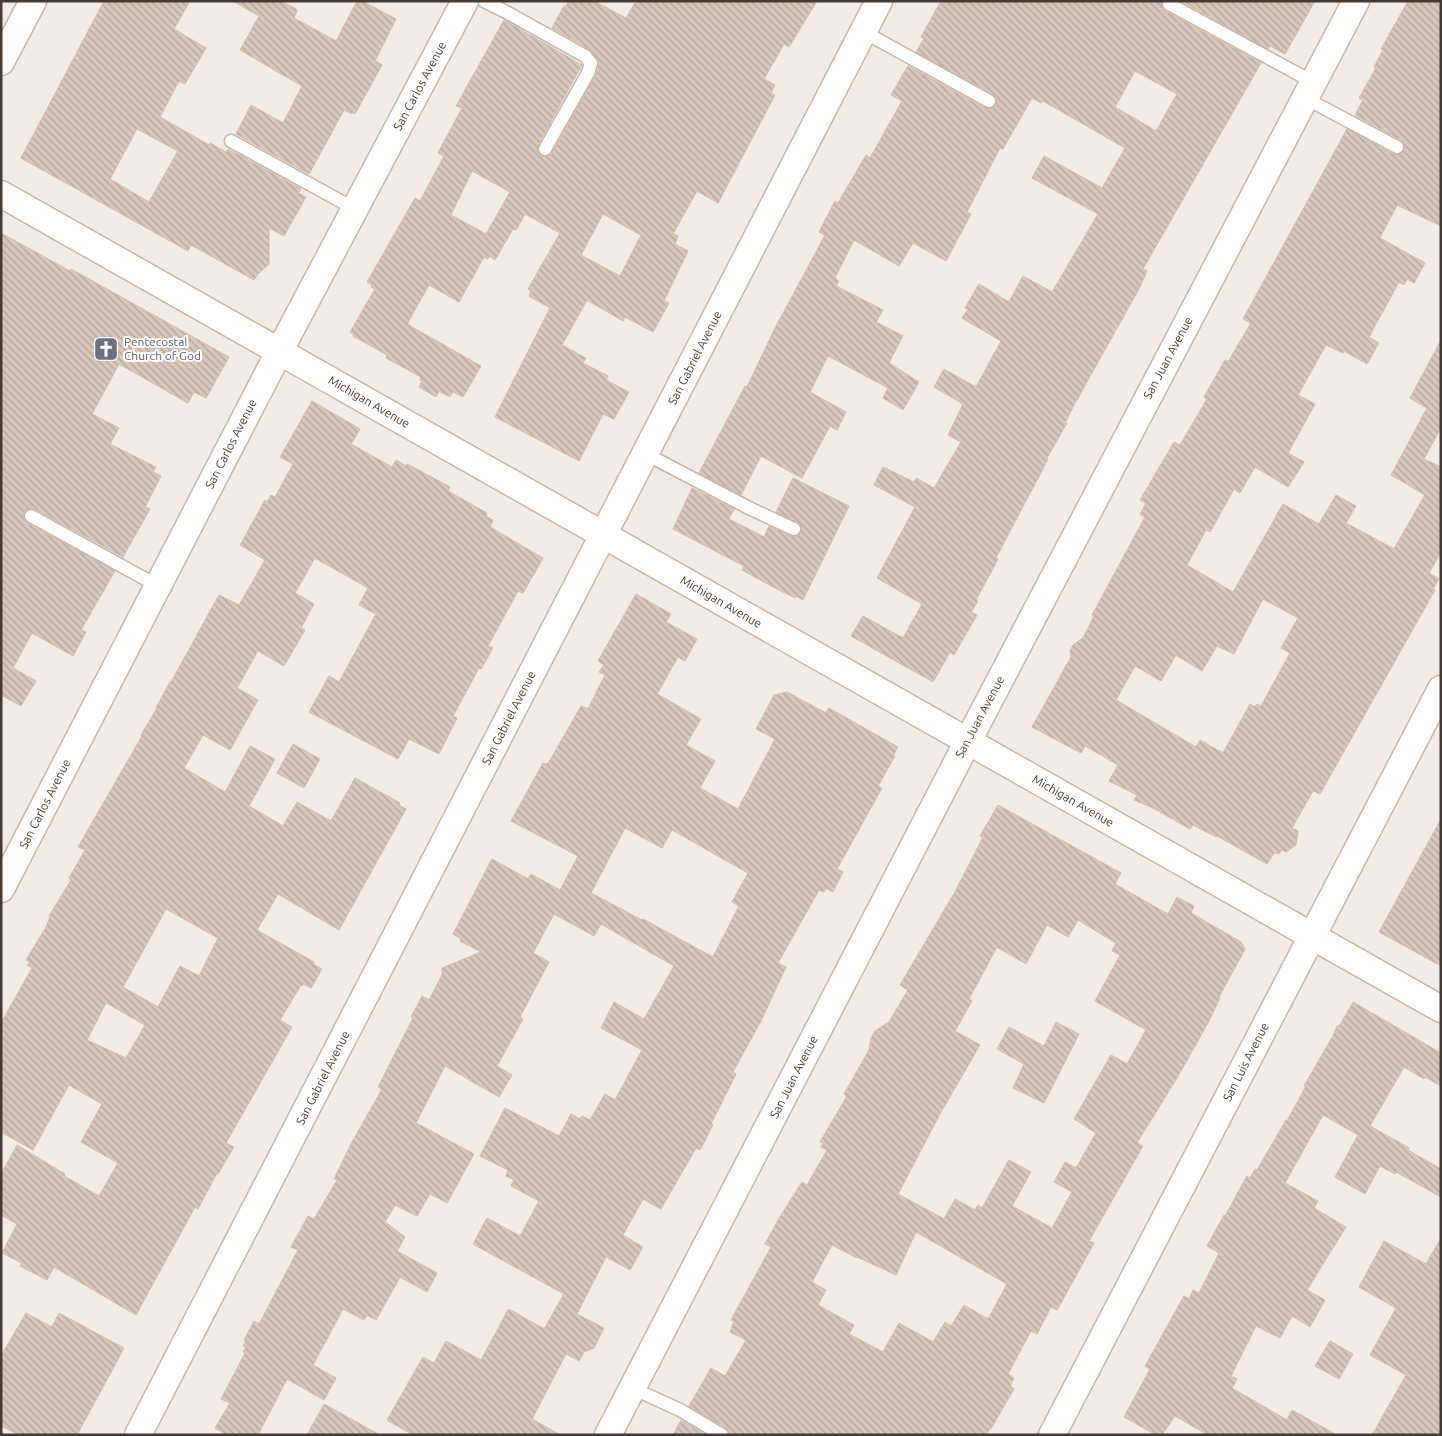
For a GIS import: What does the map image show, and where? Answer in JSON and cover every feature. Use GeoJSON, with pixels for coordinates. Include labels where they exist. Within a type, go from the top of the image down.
{"type":"FeatureCollection","features":[{"type":"Feature","properties":{"kind":"street"},"geometry":{"type":"LineString","coordinates":[[5,47],[33,1]]}},
{"type":"Feature","properties":{"kind":"street","name":"San Carlos Avenue"},"geometry":{"type":"LineString","coordinates":[[1,889],[279,352],[465,1]]}},
{"type":"Feature","properties":{"kind":"street","name":"San Gabriel Avenue"},"geometry":{"type":"LineString","coordinates":[[138,1435],[880,1]]}},
{"type":"Feature","properties":{"kind":"street","name":"San Juan Avenue"},"geometry":{"type":"LineString","coordinates":[[608,1435],[968,741],[1356,1]]}},
{"type":"Feature","properties":{"kind":"street","name":"Michigan Avenue"},"geometry":{"type":"LineString","coordinates":[[1,194],[1441,1009]]}},
{"type":"Feature","properties":{"kind":"street","name":"San Luis Avenue"},"geometry":{"type":"LineString","coordinates":[[1052,1435],[1441,689]]}},
{"type":"Feature","properties":{"kind":"lane"},"geometry":{"type":"LineString","coordinates":[[484,1],[585,56],[591,63],[588,73],[545,149]]}},
{"type":"Feature","properties":{"kind":"lane"},"geometry":{"type":"LineString","coordinates":[[1169,4],[1309,90],[1397,147]]}},
{"type":"Feature","properties":{"kind":"lane"},"geometry":{"type":"LineString","coordinates":[[864,32],[989,101]]}},
{"type":"Feature","properties":{"kind":"lane"},"geometry":{"type":"LineString","coordinates":[[231,141],[355,209]]}},
{"type":"Feature","properties":{"kind":"lane"},"geometry":{"type":"LineString","coordinates":[[646,454],[749,508],[794,529]]}},
{"type":"Feature","properties":{"kind":"lane"},"geometry":{"type":"LineString","coordinates":[[31,516],[158,586]]}},
{"type":"Feature","properties":{"kind":"lane"},"geometry":{"type":"LineString","coordinates":[[632,1388],[680,1410],[722,1435]]}},
{"type":"Feature","properties":{"kind":"building"},"geometry":{"type":"Polygon","coordinates":[[[104,1],[190,1],[174,29],[206,48],[185,84],[179,81],[160,117],[209,145],[210,143],[226,152],[228,149],[301,189],[298,193],[306,197],[284,236],[269,228],[269,264],[254,280],[191,245],[188,251],[21,158],[104,1]],[[137,129],[110,179],[149,202],[178,151],[137,129]]]}},
{"type":"Feature","properties":{"kind":"building"},"geometry":{"type":"Polygon","coordinates":[[[233,1],[281,1],[296,9],[294,18],[336,41],[357,1],[362,1],[396,19],[375,61],[382,65],[355,114],[344,110],[309,174],[236,134],[251,105],[283,123],[302,86],[240,50],[259,16],[233,1]]]}},
{"type":"Feature","properties":{"kind":"building"},"geometry":{"type":"Polygon","coordinates":[[[569,1],[594,1],[626,18],[636,1],[817,1],[789,47],[784,44],[764,79],[775,85],[771,93],[775,95],[718,203],[697,191],[673,234],[678,236],[675,244],[688,251],[664,301],[669,303],[653,332],[625,317],[623,321],[587,300],[562,345],[586,358],[583,363],[608,376],[606,380],[629,392],[614,419],[603,414],[579,461],[495,417],[550,308],[529,296],[531,291],[528,289],[560,233],[525,214],[516,230],[513,229],[495,260],[489,256],[488,259],[484,257],[459,302],[429,285],[407,324],[481,366],[463,397],[453,392],[450,397],[439,391],[436,397],[419,387],[422,381],[420,380],[421,377],[386,358],[387,355],[353,336],[350,332],[375,289],[367,282],[415,198],[420,201],[444,156],[438,153],[462,108],[456,106],[504,20],[582,65],[538,145],[538,153],[541,156],[549,156],[552,153],[595,77],[599,65],[597,58],[589,49],[552,28],[564,6],[569,1]],[[472,171],[451,215],[486,234],[510,192],[472,171]],[[603,214],[581,255],[620,276],[641,235],[603,214]]]}},
{"type":"Feature","properties":{"kind":"building"},"geometry":{"type":"Polygon","coordinates":[[[941,1],[1162,1],[1162,8],[1165,11],[1261,63],[1143,269],[1147,271],[1140,287],[1073,407],[1065,423],[1067,423],[996,558],[998,559],[971,612],[977,615],[954,655],[950,652],[933,682],[851,636],[863,616],[903,638],[922,604],[877,578],[915,507],[874,485],[883,467],[914,482],[916,478],[934,488],[961,442],[948,435],[963,404],[934,387],[944,369],[976,387],[1001,341],[962,318],[968,309],[965,308],[979,284],[1009,302],[1023,276],[1052,292],[1098,214],[1032,178],[1044,156],[1102,188],[1125,148],[1043,101],[1041,103],[1032,98],[1003,149],[1000,148],[967,212],[971,214],[946,261],[913,243],[899,266],[854,240],[835,278],[839,281],[836,286],[883,310],[876,322],[903,336],[889,363],[919,382],[903,410],[883,398],[888,388],[828,356],[810,392],[846,412],[837,430],[830,426],[802,478],[761,456],[741,495],[699,473],[745,386],[747,387],[774,330],[825,235],[819,232],[835,201],[838,203],[866,155],[870,158],[902,101],[891,95],[908,66],[985,108],[993,108],[996,104],[996,97],[993,94],[916,52],[924,39],[921,37],[941,1]],[[1135,71],[1115,107],[1156,131],[1177,94],[1135,71]]]}},
{"type":"Feature","properties":{"kind":"building"},"geometry":{"type":"Polygon","coordinates":[[[1181,1],[1315,1],[1285,54],[1270,46],[1268,49],[1181,1]]]}},
{"type":"Feature","properties":{"kind":"building"},"geometry":{"type":"Polygon","coordinates":[[[1408,1],[1441,1],[1441,226],[1397,205],[1380,238],[1425,263],[1414,283],[1407,279],[1404,285],[1399,282],[1369,337],[1379,343],[1367,364],[1344,351],[1343,353],[1326,345],[1298,395],[1315,404],[1288,453],[1304,462],[1288,487],[1255,467],[1240,493],[1234,489],[1210,532],[1206,530],[1187,565],[1233,592],[1283,504],[1319,524],[1336,495],[1356,506],[1346,523],[1394,549],[1425,495],[1391,475],[1427,408],[1410,398],[1441,340],[1441,428],[1424,459],[1441,467],[1441,552],[1429,573],[1439,579],[1433,589],[1435,590],[1320,794],[1313,791],[1292,828],[1298,831],[1296,845],[1286,852],[1282,850],[1279,854],[1274,853],[1267,864],[1217,836],[1193,825],[1190,829],[1153,808],[1134,800],[1137,795],[1109,781],[1118,765],[1085,746],[1081,753],[1032,727],[1071,657],[1070,651],[1073,645],[1083,638],[1094,616],[1092,615],[1145,517],[1140,514],[1146,503],[1140,500],[1174,442],[1180,445],[1207,399],[1204,397],[1225,360],[1228,362],[1251,323],[1243,319],[1347,129],[1393,154],[1401,154],[1404,150],[1404,143],[1401,140],[1355,115],[1363,100],[1359,98],[1376,68],[1374,67],[1383,50],[1381,49],[1408,1]],[[1263,599],[1234,654],[1217,646],[1202,671],[1176,655],[1161,681],[1135,666],[1116,700],[1196,747],[1200,740],[1223,753],[1250,704],[1255,707],[1257,704],[1261,706],[1290,653],[1281,648],[1298,618],[1263,599]]]}},
{"type":"Feature","properties":{"kind":"building"},"geometry":{"type":"Polygon","coordinates":[[[1,233],[70,271],[71,269],[229,357],[206,398],[194,392],[188,403],[119,364],[92,414],[119,428],[110,444],[156,467],[153,472],[161,476],[145,507],[150,509],[123,557],[35,509],[30,508],[24,512],[23,517],[27,523],[115,571],[81,630],[86,632],[73,656],[32,633],[13,668],[36,681],[21,706],[1,695],[1,233]]]}},
{"type":"Feature","properties":{"kind":"building"},"geometry":{"type":"Polygon","coordinates":[[[312,401],[360,429],[351,444],[392,467],[396,460],[450,487],[448,491],[487,513],[486,516],[493,520],[490,527],[543,558],[523,593],[518,591],[488,646],[493,648],[481,669],[479,668],[453,716],[457,718],[439,754],[409,739],[398,759],[309,712],[329,676],[339,682],[376,614],[359,605],[368,588],[315,558],[295,593],[314,604],[301,628],[305,630],[284,666],[258,651],[237,688],[258,700],[230,750],[203,735],[184,768],[225,792],[250,746],[275,759],[249,806],[283,826],[297,802],[331,821],[355,778],[400,803],[399,805],[406,809],[339,930],[278,894],[257,930],[314,962],[313,964],[322,969],[311,988],[303,984],[301,985],[280,1020],[292,1027],[226,1143],[234,1147],[217,1173],[198,1209],[195,1207],[136,1315],[54,1267],[47,1280],[20,1266],[22,1263],[2,1253],[17,1224],[1,1215],[1,1174],[17,1145],[65,1174],[64,1176],[99,1196],[118,1163],[81,1142],[102,1104],[69,1085],[33,1150],[1,1132],[1,1023],[32,968],[27,965],[30,962],[26,960],[46,927],[49,916],[71,880],[69,878],[85,850],[78,847],[142,736],[219,595],[239,605],[265,560],[240,545],[265,500],[267,502],[271,495],[275,497],[293,464],[280,457],[312,401]],[[166,909],[123,987],[158,1007],[180,966],[199,976],[218,938],[166,909]],[[106,1003],[87,1040],[126,1058],[145,1025],[106,1003]]]}},
{"type":"Feature","properties":{"kind":"building"},"geometry":{"type":"Polygon","coordinates":[[[793,478],[849,506],[803,600],[773,587],[742,570],[744,566],[673,529],[692,488],[734,509],[729,519],[764,537],[769,526],[791,536],[798,536],[802,529],[800,524],[776,512],[793,478]]]}},
{"type":"Feature","properties":{"kind":"building"},"geometry":{"type":"Polygon","coordinates":[[[636,594],[671,614],[666,622],[697,639],[685,661],[678,657],[657,694],[701,719],[686,745],[715,761],[700,788],[738,809],[775,739],[756,729],[774,695],[787,692],[826,713],[829,708],[898,747],[878,786],[882,788],[837,869],[843,872],[833,892],[826,888],[824,892],[819,890],[778,963],[786,967],[761,1021],[733,1072],[736,1074],[700,1150],[696,1148],[661,1209],[643,1199],[623,1235],[643,1247],[630,1270],[606,1257],[577,1314],[604,1328],[594,1348],[584,1352],[579,1361],[566,1354],[532,1419],[560,1435],[413,1435],[387,1420],[423,1357],[434,1363],[446,1341],[481,1360],[509,1309],[544,1329],[564,1294],[473,1244],[487,1218],[520,1236],[539,1201],[511,1186],[514,1180],[506,1176],[508,1170],[480,1156],[505,1108],[559,1136],[571,1114],[580,1119],[582,1116],[590,1120],[605,1094],[615,1100],[642,1050],[601,1028],[614,1002],[644,1019],[674,966],[601,924],[594,936],[554,914],[533,953],[549,962],[520,1017],[523,1019],[497,1066],[512,1075],[499,1097],[445,1066],[416,1123],[474,1154],[447,1203],[430,1194],[417,1216],[395,1205],[385,1222],[405,1237],[397,1251],[437,1273],[427,1292],[400,1277],[376,1320],[367,1315],[364,1320],[343,1309],[313,1365],[336,1378],[324,1400],[287,1379],[258,1435],[227,1435],[215,1428],[230,1403],[221,1399],[245,1353],[243,1352],[246,1347],[243,1346],[246,1341],[244,1340],[254,1321],[259,1324],[298,1250],[291,1247],[308,1216],[314,1219],[337,1180],[334,1179],[382,1089],[378,1087],[422,996],[429,1000],[442,975],[442,968],[481,952],[460,941],[461,939],[453,934],[492,859],[528,879],[531,874],[560,890],[578,856],[511,821],[543,763],[547,764],[552,757],[581,706],[588,709],[605,675],[599,672],[604,665],[598,661],[636,594]],[[625,828],[591,893],[713,957],[739,906],[732,902],[748,873],[672,830],[662,848],[625,828]]]}},
{"type":"Feature","properties":{"kind":"building"},"geometry":{"type":"Polygon","coordinates":[[[293,744],[320,759],[304,788],[277,773],[293,744]]]}},
{"type":"Feature","properties":{"kind":"building"},"geometry":{"type":"Polygon","coordinates":[[[998,805],[1121,873],[1115,884],[1168,914],[1177,897],[1194,906],[1191,913],[1241,942],[1245,949],[1219,997],[1208,1023],[1137,1143],[1143,1146],[1089,1241],[1094,1243],[1057,1310],[1051,1307],[1037,1334],[1031,1331],[1008,1374],[1014,1378],[1010,1386],[1014,1389],[992,1427],[985,1435],[730,1435],[726,1428],[689,1406],[711,1368],[725,1376],[746,1340],[730,1332],[734,1321],[731,1320],[771,1247],[765,1244],[802,1182],[807,1185],[827,1150],[821,1147],[823,1143],[820,1142],[847,1096],[844,1094],[869,1050],[871,1038],[875,1031],[889,1022],[908,990],[900,985],[956,890],[983,837],[980,836],[998,805]],[[1078,920],[1068,937],[1047,925],[1026,964],[997,947],[969,999],[972,1001],[955,1031],[980,1045],[941,1112],[898,1194],[944,1219],[955,1199],[975,1210],[978,1205],[982,1208],[1009,1160],[1031,1172],[1012,1206],[1052,1228],[1072,1192],[1054,1182],[1065,1162],[1076,1168],[1096,1133],[1074,1119],[1111,1055],[1127,1064],[1146,1030],[1095,1001],[1120,955],[1112,951],[1116,943],[1078,920]],[[916,1232],[896,1275],[832,1245],[812,1282],[826,1290],[818,1305],[854,1325],[849,1334],[883,1352],[899,1323],[933,1342],[945,1322],[951,1326],[964,1305],[988,1319],[1007,1284],[916,1232]]]}},
{"type":"Feature","properties":{"kind":"building"},"geometry":{"type":"Polygon","coordinates":[[[1441,819],[1441,966],[1379,932],[1441,819]]]}},
{"type":"Feature","properties":{"kind":"building"},"geometry":{"type":"Polygon","coordinates":[[[1353,1002],[1441,1053],[1441,1086],[1425,1077],[1424,1079],[1404,1067],[1370,1126],[1441,1169],[1441,1197],[1396,1172],[1395,1174],[1380,1166],[1365,1194],[1335,1177],[1358,1135],[1323,1115],[1285,1183],[1318,1201],[1314,1208],[1346,1227],[1307,1290],[1325,1300],[1310,1327],[1292,1316],[1280,1338],[1256,1326],[1231,1376],[1237,1379],[1232,1388],[1287,1420],[1292,1410],[1337,1435],[1208,1435],[1175,1416],[1162,1435],[1156,1435],[1124,1417],[1150,1369],[1145,1366],[1184,1296],[1189,1299],[1193,1290],[1199,1293],[1219,1253],[1207,1246],[1247,1176],[1250,1178],[1255,1169],[1257,1170],[1287,1121],[1337,1026],[1340,1025],[1353,1002]]]}},
{"type":"Feature","properties":{"kind":"building"},"geometry":{"type":"Polygon","coordinates":[[[1056,1022],[1079,1034],[1044,1103],[1013,1088],[1024,1064],[997,1049],[1009,1027],[1044,1046],[1056,1022]]]}},
{"type":"Feature","properties":{"kind":"building"},"geometry":{"type":"Polygon","coordinates":[[[1441,1238],[1441,1435],[1372,1435],[1406,1375],[1370,1355],[1396,1308],[1359,1287],[1384,1241],[1426,1264],[1441,1238]]]}},
{"type":"Feature","properties":{"kind":"building"},"geometry":{"type":"Polygon","coordinates":[[[26,1313],[52,1327],[59,1313],[124,1348],[77,1435],[20,1435],[1,1426],[1,1356],[26,1313]]]}},
{"type":"Feature","properties":{"kind":"building"},"geometry":{"type":"Polygon","coordinates":[[[1330,1341],[1353,1354],[1339,1379],[1315,1366],[1330,1341]]]}},
{"type":"Feature","properties":{"kind":"building"},"geometry":{"type":"Polygon","coordinates":[[[324,1404],[380,1435],[307,1435],[324,1404]]]}},
{"type":"Feature","properties":{"kind":"building"},"geometry":{"type":"Polygon","coordinates":[[[681,1420],[706,1435],[673,1435],[681,1420]]]}},
{"type":"Feature","properties":{"kind":"place","name":"Pentecostal Church of God"},"geometry":{"type":"Point","coordinates":[106,349]}}]}
